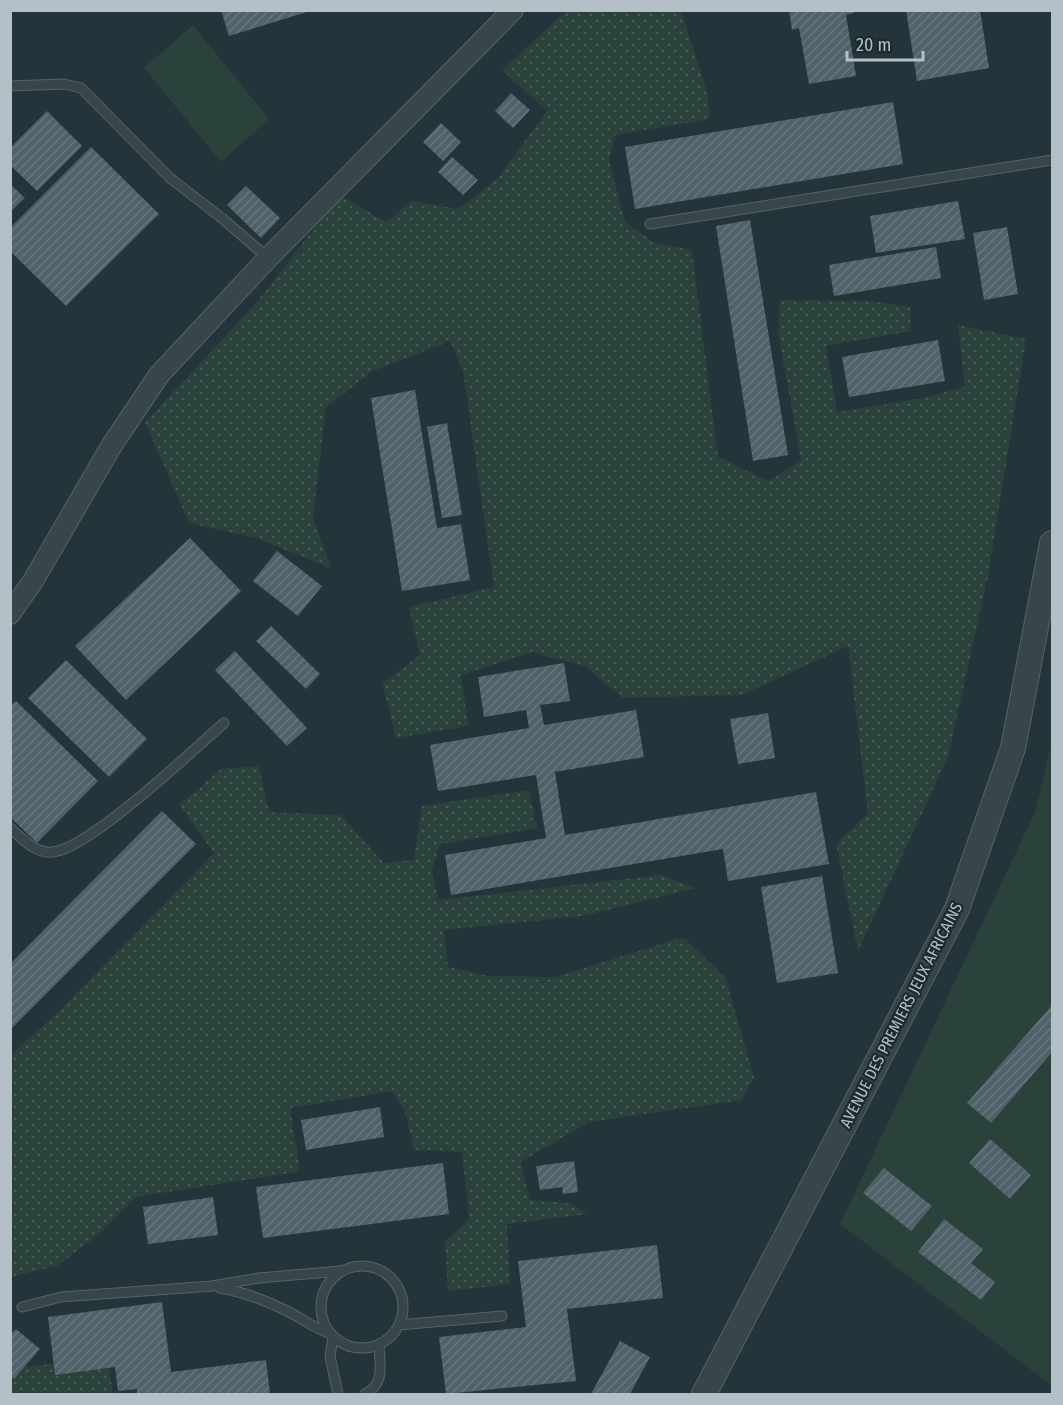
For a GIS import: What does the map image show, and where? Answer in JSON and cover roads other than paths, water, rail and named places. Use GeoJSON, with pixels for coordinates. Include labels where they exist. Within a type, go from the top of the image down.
{"type":"FeatureCollection","features":[{"type":"Feature","properties":{"kind":"street"},"geometry":{"type":"LineString","coordinates":[[10,614],[137,405],[159,375],[268,258],[513,10]]}},
{"type":"Feature","properties":{"kind":"street","name":"AVENUE DES PREMIERS JEUX AFRICAINS"},"geometry":{"type":"LineString","coordinates":[[704,1395],[957,909],[1013,748],[1053,543]]}},
{"type":"Feature","properties":{"kind":"lane"},"geometry":{"type":"LineString","coordinates":[[10,86],[64,84],[81,88],[170,178],[224,219],[268,258]]}},
{"type":"Feature","properties":{"kind":"lane"},"geometry":{"type":"LineString","coordinates":[[650,224],[1053,160]]}},
{"type":"Feature","properties":{"kind":"lane"},"geometry":{"type":"LineString","coordinates":[[10,828],[37,850],[51,852],[67,849],[136,801],[224,723]]}},
{"type":"Feature","properties":{"kind":"lane"},"geometry":{"type":"LineString","coordinates":[[22,1307],[61,1297],[212,1286],[259,1278],[341,1271],[355,1266],[370,1266],[384,1271],[395,1282],[402,1295],[403,1311],[399,1325],[379,1346],[361,1348],[346,1345],[331,1335],[313,1328],[288,1311],[243,1292],[212,1286]]}},
{"type":"Feature","properties":{"kind":"lane"},"geometry":{"type":"LineString","coordinates":[[338,1395],[330,1356],[331,1335],[321,1317],[320,1299],[328,1282],[341,1271]]}},
{"type":"Feature","properties":{"kind":"lane"},"geometry":{"type":"LineString","coordinates":[[399,1325],[502,1316]]}},
{"type":"Feature","properties":{"kind":"lane"},"geometry":{"type":"LineString","coordinates":[[365,1395],[376,1389],[380,1379],[379,1346]]}}]}
